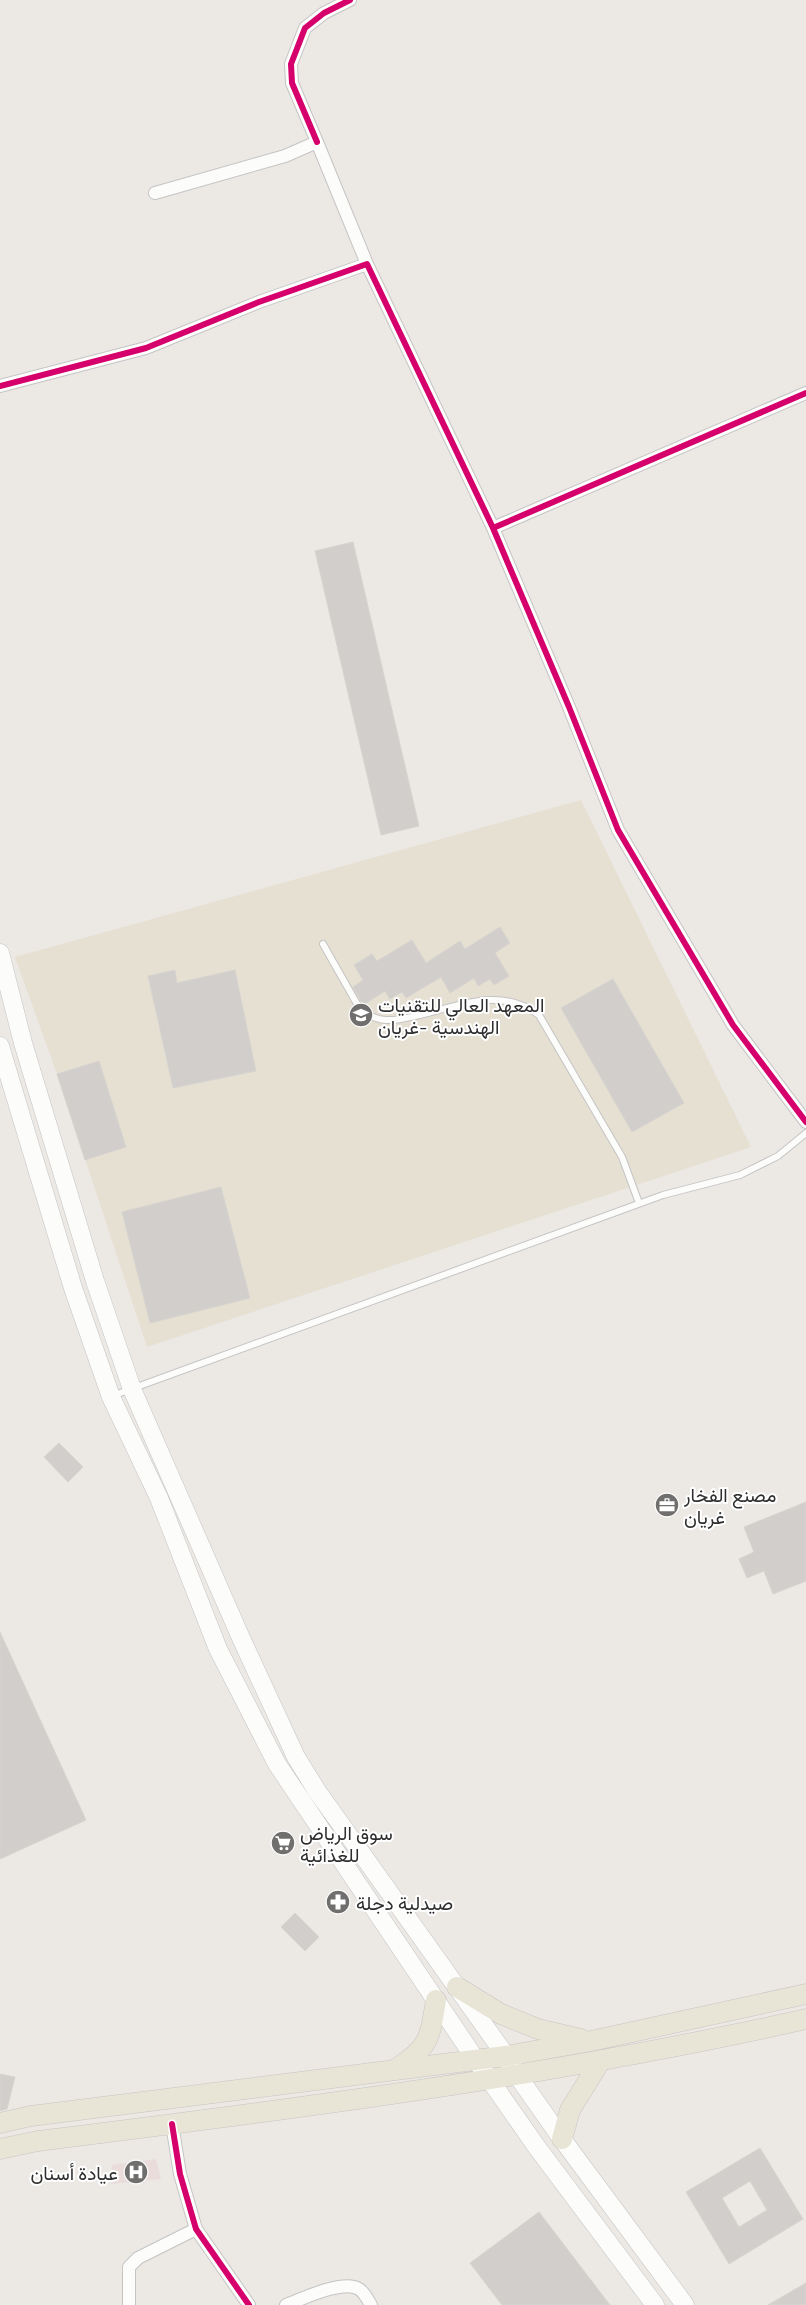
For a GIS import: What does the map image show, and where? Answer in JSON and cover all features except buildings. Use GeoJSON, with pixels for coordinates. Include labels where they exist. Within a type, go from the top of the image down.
{"type":"FeatureCollection","features":[{"type":"Feature","properties":{"kind":"main road"},"geometry":{"type":"LineString","coordinates":[[0,953],[23,1043],[94,1281],[132,1389],[240,1638],[296,1757],[317,1791],[506,2056],[517,2075],[562,2139],[685,2305]]}},
{"type":"Feature","properties":{"kind":"main road"},"geometry":{"type":"LineString","coordinates":[[0,1046],[73,1288],[111,1397],[159,1498],[218,1649],[277,1764],[536,2146],[655,2305]]}},
{"type":"Feature","properties":{"kind":"main road"},"geometry":{"type":"LineString","coordinates":[[159,1498],[176,1492]]}},
{"type":"Feature","properties":{"kind":"main road"},"geometry":{"type":"LineString","coordinates":[[277,1764],[296,1757]]}},
{"type":"Feature","properties":{"kind":"main road"},"geometry":{"type":"LineString","coordinates":[[457,1988],[501,2014],[538,2029],[590,2041]]}},
{"type":"Feature","properties":{"kind":"main road"},"geometry":{"type":"LineString","coordinates":[[0,2123],[31,2116],[506,2056],[590,2041],[806,1994]]}},
{"type":"Feature","properties":{"kind":"main road"},"geometry":{"type":"LineString","coordinates":[[396,2070],[414,2058],[426,2044],[436,2000]]}},
{"type":"Feature","properties":{"kind":"main road"},"geometry":{"type":"LineString","coordinates":[[0,2149],[38,2141],[490,2080],[713,2040],[806,2019]]}},
{"type":"Feature","properties":{"kind":"main road"},"geometry":{"type":"LineString","coordinates":[[562,2139],[570,2110],[601,2060]]}},
{"type":"Feature","properties":{"kind":"street"},"geometry":{"type":"LineString","coordinates":[[350,0],[324,13],[305,28],[291,64],[292,83],[367,264],[493,528],[569,707],[618,830],[733,1024],[806,1122]]}},
{"type":"Feature","properties":{"kind":"street"},"geometry":{"type":"LineString","coordinates":[[155,193],[285,156],[317,142]]}},
{"type":"Feature","properties":{"kind":"street"},"geometry":{"type":"LineString","coordinates":[[0,386],[146,348],[260,302],[367,264]]}},
{"type":"Feature","properties":{"kind":"street"},"geometry":{"type":"LineString","coordinates":[[493,528],[806,393]]}},
{"type":"Feature","properties":{"kind":"street"},"geometry":{"type":"LineString","coordinates":[[172,2124],[180,2174],[196,2229],[248,2305]]}},
{"type":"Feature","properties":{"kind":"street"},"geometry":{"type":"LineString","coordinates":[[129,2305],[129,2268],[138,2258],[196,2229]]}},
{"type":"Feature","properties":{"kind":"street"},"geometry":{"type":"LineString","coordinates":[[286,2305],[337,2287],[348,2286],[359,2289],[371,2305]]}},
{"type":"Feature","properties":{"kind":"lane"},"geometry":{"type":"LineString","coordinates":[[323,944],[360,1011],[372,1016],[385,1020],[405,1018],[475,1001],[498,999],[515,1001],[529,1007],[539,1015],[622,1157],[639,1203]]}},
{"type":"Feature","properties":{"kind":"lane"},"geometry":{"type":"LineString","coordinates":[[111,1397],[639,1203],[740,1175],[778,1156],[806,1133]]}},
{"type":"Feature","properties":{"kind":"shaded area","name":"المعهد العالي للتقنيات الهندسية -غريان"},"geometry":{"type":"Polygon","coordinates":[[[581,800],[751,1147],[147,1347],[57,1074],[15,957],[581,800]]]}},
{"type":"Feature","properties":{"kind":"shaded area","name":"عيادة أسنان"},"geometry":{"type":"Polygon","coordinates":[[[156,2159],[161,2179],[111,2184],[112,2165],[156,2159]]]}},
{"type":"Feature","properties":{"kind":"cycle path"},"geometry":{"type":"LineString","coordinates":[[317,142],[292,83],[291,64],[305,28],[324,13],[350,0]]}},
{"type":"Feature","properties":{"kind":"cycle path"},"geometry":{"type":"LineString","coordinates":[[0,386],[146,348],[259,302],[367,264],[493,528],[569,707],[618,830],[733,1025],[806,1122]]}},
{"type":"Feature","properties":{"kind":"cycle path"},"geometry":{"type":"LineString","coordinates":[[493,528],[806,393]]}},
{"type":"Feature","properties":{"kind":"cycle path"},"geometry":{"type":"LineString","coordinates":[[172,2124],[180,2174],[196,2229],[249,2305]]}},
{"type":"Feature","properties":{"kind":"place","name":"المعهد العالي للتقنيات الهندسية -غريان"},"geometry":{"type":"Point","coordinates":[361,1015]}},
{"type":"Feature","properties":{"kind":"place","name":"مصنع الفخار غريان"},"geometry":{"type":"Point","coordinates":[667,1505]}},
{"type":"Feature","properties":{"kind":"place","name":"سوق الرياض للغذائية"},"geometry":{"type":"Point","coordinates":[283,1843]}},
{"type":"Feature","properties":{"kind":"place","name":"صيدلية دجلة"},"geometry":{"type":"Point","coordinates":[338,1902]}},
{"type":"Feature","properties":{"kind":"place","name":"عيادة أسنان"},"geometry":{"type":"Point","coordinates":[136,2172]}}]}
